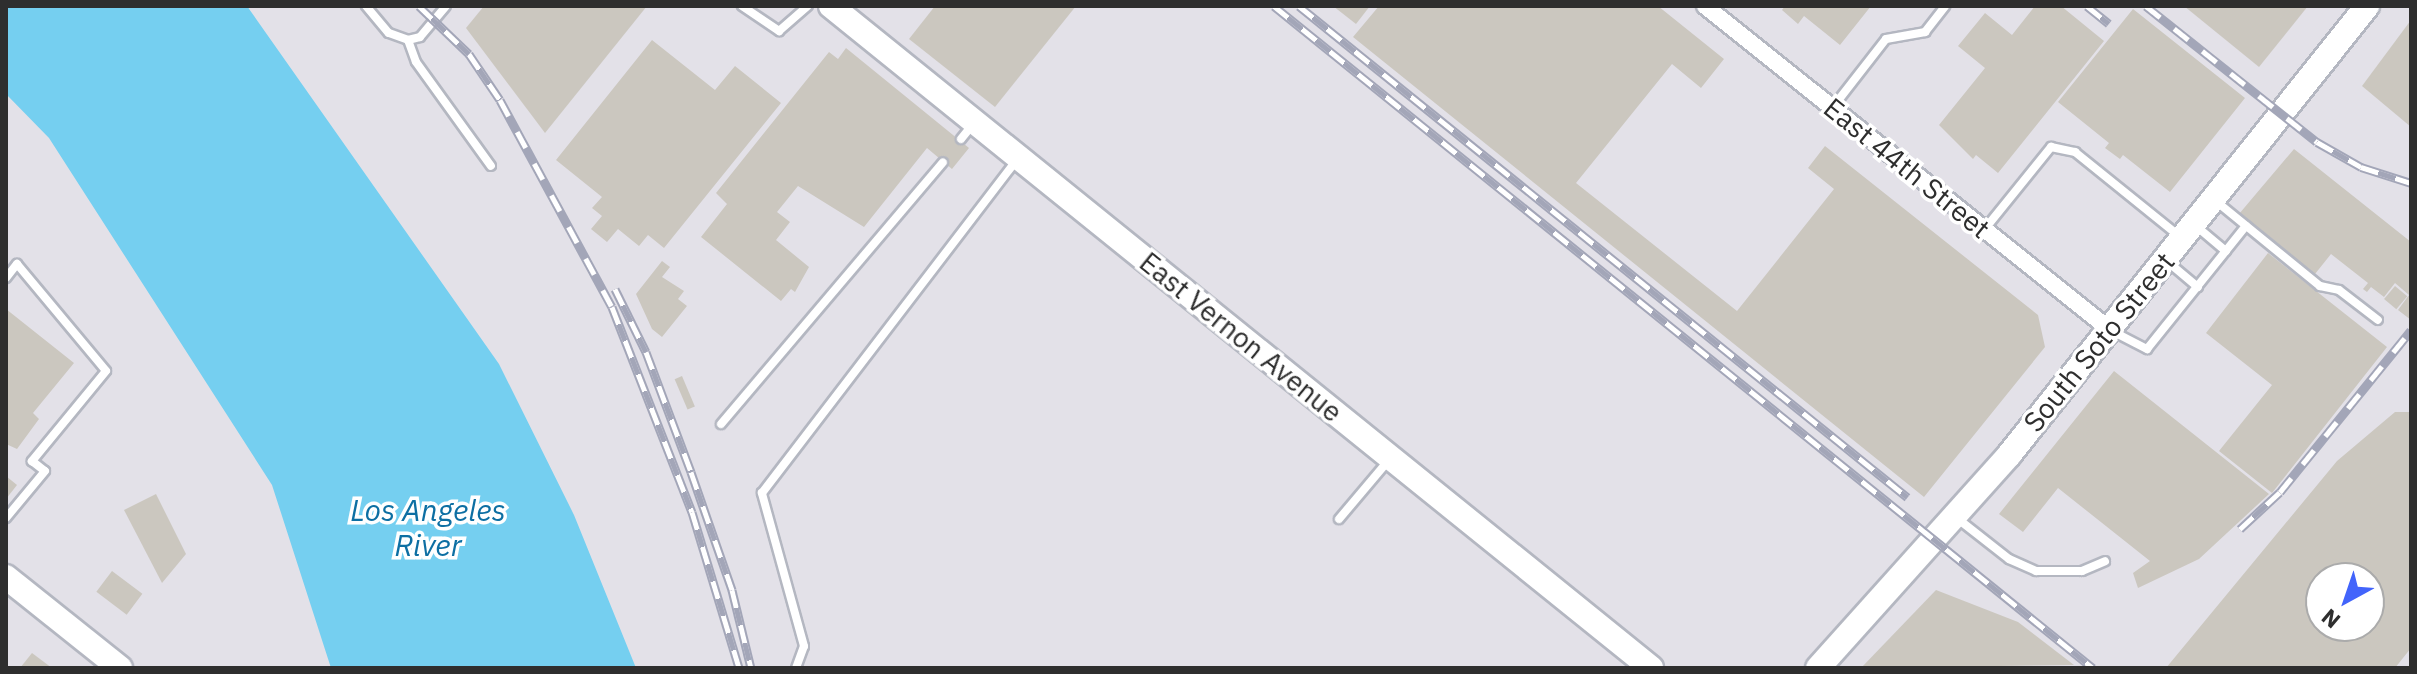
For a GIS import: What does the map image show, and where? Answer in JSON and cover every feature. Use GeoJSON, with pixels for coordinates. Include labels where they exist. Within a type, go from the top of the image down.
{"type":"FeatureCollection","features":[{"type":"Feature","properties":{"kind":"street","name":"East Vernon Avenue"},"geometry":{"type":"LineString","coordinates":[[831,6],[968,130],[1018,157],[1651,668]]}},
{"type":"Feature","properties":{"kind":"street","name":"East 44th Street"},"geometry":{"type":"LineString","coordinates":[[1705,6],[2109,329]]}},
{"type":"Feature","properties":{"kind":"street","name":"South Soto Street"},"geometry":{"type":"LineString","coordinates":[[1818,668],[1954,516],[2165,260],[2367,6]]}},
{"type":"Feature","properties":{"kind":"street"},"geometry":{"type":"LineString","coordinates":[[8,582],[120,668]]}},
{"type":"Feature","properties":{"kind":"lane"},"geometry":{"type":"LineString","coordinates":[[366,6],[389,33],[408,40],[420,37],[446,6]]}},
{"type":"Feature","properties":{"kind":"lane"},"geometry":{"type":"LineString","coordinates":[[742,6],[779,31],[808,6]]}},
{"type":"Feature","properties":{"kind":"lane"},"geometry":{"type":"LineString","coordinates":[[1832,108],[1886,39],[1925,32],[1945,6]]}},
{"type":"Feature","properties":{"kind":"lane"},"geometry":{"type":"LineString","coordinates":[[408,40],[416,62],[491,166]]}},
{"type":"Feature","properties":{"kind":"lane"},"geometry":{"type":"LineString","coordinates":[[1984,230],[2051,147],[2075,152],[2188,231],[2226,251]]}},
{"type":"Feature","properties":{"kind":"lane"},"geometry":{"type":"LineString","coordinates":[[796,668],[804,646],[762,493],[1018,157]]}},
{"type":"Feature","properties":{"kind":"lane"},"geometry":{"type":"LineString","coordinates":[[721,424],[943,162]]}},
{"type":"Feature","properties":{"kind":"lane"},"geometry":{"type":"LineString","coordinates":[[2213,199],[2320,286],[2339,290],[2378,320]]}},
{"type":"Feature","properties":{"kind":"lane"},"geometry":{"type":"LineString","coordinates":[[2109,329],[2147,349],[2246,226]]}},
{"type":"Feature","properties":{"kind":"lane"},"geometry":{"type":"LineString","coordinates":[[2165,260],[2198,287]]}},
{"type":"Feature","properties":{"kind":"lane"},"geometry":{"type":"LineString","coordinates":[[6,278],[17,264],[106,371],[32,461],[45,471],[6,518]]}},
{"type":"Feature","properties":{"kind":"lane"},"geometry":{"type":"LineString","coordinates":[[1339,519],[1391,458]]}},
{"type":"Feature","properties":{"kind":"lane"},"geometry":{"type":"LineString","coordinates":[[1954,516],[2009,559],[2036,571],[2082,571],[2105,561]]}},
{"type":"Feature","properties":{"kind":"shaded area"},"geometry":{"type":"Polygon","coordinates":[[[6,6],[2411,6],[2411,668],[6,668],[6,6]]]}},
{"type":"Feature","properties":{"kind":"water","name":"Los Angeles River"},"geometry":{"type":"Polygon","coordinates":[[[6,6],[247,6],[499,364],[574,515],[636,668],[331,668],[272,485],[49,138],[6,94],[6,6]]]}},
{"type":"Feature","properties":{"kind":"building"},"geometry":{"type":"Polygon","coordinates":[[[484,6],[647,6],[545,133],[466,28],[484,6]]]}},
{"type":"Feature","properties":{"kind":"building"},"geometry":{"type":"Polygon","coordinates":[[[935,6],[1076,6],[995,107],[909,39],[935,6]]]}},
{"type":"Feature","properties":{"kind":"building"},"geometry":{"type":"Polygon","coordinates":[[[1333,6],[1370,6],[1356,24],[1333,6]]]}},
{"type":"Feature","properties":{"kind":"building"},"geometry":{"type":"Polygon","coordinates":[[[1379,6],[1658,6],[1724,59],[1701,88],[1672,64],[1576,183],[1737,311],[1834,189],[1808,168],[1825,146],[2038,315],[2045,347],[1924,497],[1353,37],[1379,6]]]}},
{"type":"Feature","properties":{"kind":"building"},"geometry":{"type":"Polygon","coordinates":[[[1785,6],[1871,6],[1840,45],[1804,16],[1798,24],[1782,10],[1785,6]]]}},
{"type":"Feature","properties":{"kind":"building"},"geometry":{"type":"Polygon","coordinates":[[[2035,6],[2061,6],[2104,41],[1998,173],[1976,155],[1973,159],[1939,125],[1985,68],[1958,46],[1985,13],[2012,35],[2035,6]]]}},
{"type":"Feature","properties":{"kind":"building"},"geometry":{"type":"Polygon","coordinates":[[[2184,6],[2308,6],[2259,67],[2184,6]]]}},
{"type":"Feature","properties":{"kind":"building"},"geometry":{"type":"Polygon","coordinates":[[[2133,9],[2245,98],[2170,192],[2123,155],[2120,159],[2105,148],[2109,143],[2058,102],[2133,9]]]}},
{"type":"Feature","properties":{"kind":"building"},"geometry":{"type":"Polygon","coordinates":[[[2411,20],[2411,127],[2362,86],[2411,20]]]}},
{"type":"Feature","properties":{"kind":"building"},"geometry":{"type":"Polygon","coordinates":[[[652,40],[715,90],[735,66],[781,103],[664,248],[648,235],[639,246],[618,229],[607,242],[591,229],[602,216],[592,208],[602,197],[556,160],[652,40]]]}},
{"type":"Feature","properties":{"kind":"building"},"geometry":{"type":"Polygon","coordinates":[[[846,48],[969,148],[952,169],[927,148],[864,227],[798,186],[777,212],[790,222],[776,240],[809,267],[795,292],[791,289],[781,301],[701,237],[727,204],[716,193],[829,52],[838,59],[846,48]]]}},
{"type":"Feature","properties":{"kind":"building"},"geometry":{"type":"Polygon","coordinates":[[[2294,149],[2411,242],[2411,320],[2398,310],[2409,295],[2395,283],[2384,297],[2371,287],[2367,292],[2363,289],[2368,283],[2331,254],[2315,274],[2239,214],[2294,149]]]}},
{"type":"Feature","properties":{"kind":"building"},"geometry":{"type":"Polygon","coordinates":[[[2268,253],[2387,347],[2272,493],[2219,451],[2272,385],[2206,333],[2268,253]]]}},
{"type":"Feature","properties":{"kind":"building"},"geometry":{"type":"Polygon","coordinates":[[[662,261],[670,267],[662,277],[684,291],[678,299],[687,306],[662,337],[652,329],[636,294],[662,261]]]}},
{"type":"Feature","properties":{"kind":"building"},"geometry":{"type":"Polygon","coordinates":[[[2395,286],[2407,296],[2396,309],[2384,299],[2395,286]]]}},
{"type":"Feature","properties":{"kind":"building"},"geometry":{"type":"Polygon","coordinates":[[[6,309],[74,363],[33,413],[39,419],[17,449],[6,444],[6,309]]]}},
{"type":"Feature","properties":{"kind":"building"},"geometry":{"type":"Polygon","coordinates":[[[2114,371],[2269,494],[2199,559],[2138,588],[2133,573],[2150,561],[2058,488],[2023,532],[1999,514],[2114,371]]]}},
{"type":"Feature","properties":{"kind":"building"},"geometry":{"type":"Polygon","coordinates":[[[682,376],[695,406],[688,410],[675,379],[682,376]]]}},
{"type":"Feature","properties":{"kind":"building"},"geometry":{"type":"Polygon","coordinates":[[[2395,412],[2411,412],[2411,648],[2395,668],[2166,668],[2337,461],[2395,412]]]}},
{"type":"Feature","properties":{"kind":"building"},"geometry":{"type":"Polygon","coordinates":[[[6,476],[17,485],[6,499],[6,476]]]}},
{"type":"Feature","properties":{"kind":"building"},"geometry":{"type":"Polygon","coordinates":[[[156,494],[186,554],[162,583],[124,510],[156,494]]]}},
{"type":"Feature","properties":{"kind":"building"},"geometry":{"type":"Polygon","coordinates":[[[112,571],[142,594],[127,615],[96,592],[112,571]]]}},
{"type":"Feature","properties":{"kind":"building"},"geometry":{"type":"Polygon","coordinates":[[[1936,590],[2018,622],[2074,665],[1861,668],[1936,590]]]}},
{"type":"Feature","properties":{"kind":"building"},"geometry":{"type":"Polygon","coordinates":[[[32,653],[52,668],[20,668],[32,653]]]}},
{"type":"Feature","properties":{"kind":"railway"},"geometry":{"type":"LineString","coordinates":[[419,6],[469,54],[500,100],[612,307],[692,512],[739,668]]}},
{"type":"Feature","properties":{"kind":"railway"},"geometry":{"type":"LineString","coordinates":[[1274,6],[2093,668]]}},
{"type":"Feature","properties":{"kind":"railway"},"geometry":{"type":"LineString","coordinates":[[1299,6],[1907,497]]}},
{"type":"Feature","properties":{"kind":"railway"},"geometry":{"type":"LineString","coordinates":[[2087,6],[2109,24]]}},
{"type":"Feature","properties":{"kind":"railway"},"geometry":{"type":"LineString","coordinates":[[2146,6],[2317,142],[2361,167],[2411,183]]}},
{"type":"Feature","properties":{"kind":"railway"},"geometry":{"type":"LineString","coordinates":[[615,289],[646,352],[691,472],[732,590],[751,668]]}},
{"type":"Feature","properties":{"kind":"railway"},"geometry":{"type":"LineString","coordinates":[[2240,529],[2280,492],[2411,330]]}}]}
